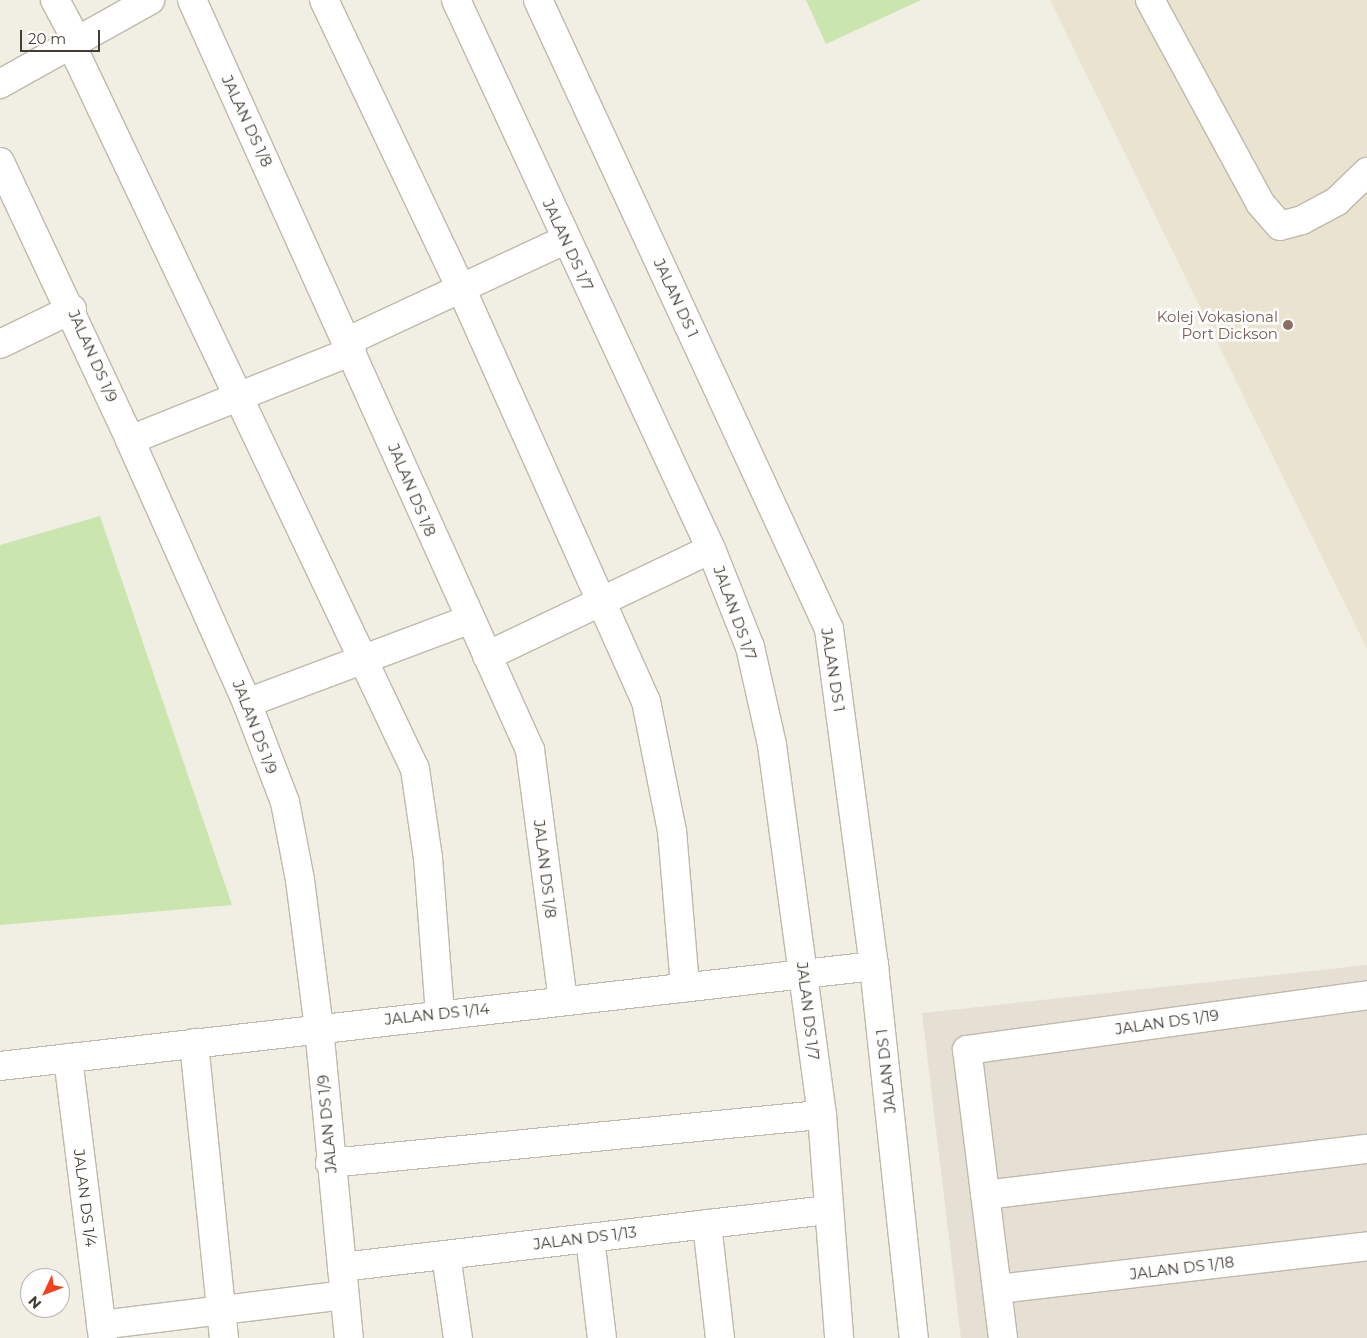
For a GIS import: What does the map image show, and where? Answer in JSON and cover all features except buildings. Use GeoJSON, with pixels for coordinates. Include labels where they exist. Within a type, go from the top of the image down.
{"type":"FeatureCollection","features":[{"type":"Feature","properties":{"kind":"street"},"geometry":{"type":"LineString","coordinates":[[55,0],[239,396],[365,658],[415,769],[428,858],[440,1014]]}},
{"type":"Feature","properties":{"kind":"street"},"geometry":{"type":"LineString","coordinates":[[0,84],[150,0]]}},
{"type":"Feature","properties":{"kind":"street","name":"JALAN DS 1/8"},"geometry":{"type":"LineString","coordinates":[[192,0],[350,346],[468,620],[488,656],[530,750],[562,1001]]}},
{"type":"Feature","properties":{"kind":"street"},"geometry":{"type":"LineString","coordinates":[[324,0],[461,288],[646,701],[672,831],[685,987]]}},
{"type":"Feature","properties":{"kind":"street","name":"JALAN DS 1/7"},"geometry":{"type":"LineString","coordinates":[[456,0],[565,240],[710,549],[750,647],[772,746],[822,1115],[839,1338]]}},
{"type":"Feature","properties":{"kind":"street","name":"JALAN DS 1"},"geometry":{"type":"LineString","coordinates":[[538,0],[829,629],[874,966],[914,1338]]}},
{"type":"Feature","properties":{"kind":"street"},"geometry":{"type":"LineString","coordinates":[[1150,0],[1260,203],[1280,226],[1302,220],[1337,201],[1367,172]]}},
{"type":"Feature","properties":{"kind":"street","name":"JALAN DS 1/9"},"geometry":{"type":"LineString","coordinates":[[0,162],[72,309],[247,703],[285,802],[300,880],[319,1028],[330,1163],[349,1338]]}},
{"type":"Feature","properties":{"kind":"street"},"geometry":{"type":"LineString","coordinates":[[130,440],[239,396],[350,346],[461,288],[565,240]]}},
{"type":"Feature","properties":{"kind":"street"},"geometry":{"type":"LineString","coordinates":[[0,344],[72,309]]}},
{"type":"Feature","properties":{"kind":"street"},"geometry":{"type":"LineString","coordinates":[[488,656],[710,549]]}},
{"type":"Feature","properties":{"kind":"street"},"geometry":{"type":"LineString","coordinates":[[247,703],[468,620]]}},
{"type":"Feature","properties":{"kind":"street","name":"JALAN DS 1/14"},"geometry":{"type":"LineString","coordinates":[[0,1066],[440,1014],[874,966]]}},
{"type":"Feature","properties":{"kind":"street","name":"JALAN DS 1/19"},"geometry":{"type":"LineString","coordinates":[[985,1195],[967,1050],[1367,995]]}},
{"type":"Feature","properties":{"kind":"street"},"geometry":{"type":"LineString","coordinates":[[194,1043],[224,1338]]}},
{"type":"Feature","properties":{"kind":"street","name":"JALAN DS 1/4"},"geometry":{"type":"LineString","coordinates":[[68,1058],[102,1332]]}},
{"type":"Feature","properties":{"kind":"street"},"geometry":{"type":"LineString","coordinates":[[330,1163],[822,1115]]}},
{"type":"Feature","properties":{"kind":"street"},"geometry":{"type":"LineString","coordinates":[[1003,1338],[985,1195],[1367,1149]]}},
{"type":"Feature","properties":{"kind":"street","name":"JALAN DS 1/13"},"geometry":{"type":"LineString","coordinates":[[342,1267],[828,1210]]}},
{"type":"Feature","properties":{"kind":"street"},"geometry":{"type":"LineString","coordinates":[[707,1224],[720,1338]]}},
{"type":"Feature","properties":{"kind":"street"},"geometry":{"type":"LineString","coordinates":[[590,1238],[602,1338]]}},
{"type":"Feature","properties":{"kind":"street","name":"JALAN DS 1/18"},"geometry":{"type":"LineString","coordinates":[[998,1289],[1367,1246]]}},
{"type":"Feature","properties":{"kind":"street"},"geometry":{"type":"LineString","coordinates":[[446,1254],[458,1338]]}},
{"type":"Feature","properties":{"kind":"street"},"geometry":{"type":"LineString","coordinates":[[102,1332],[220,1310],[344,1295]]}},
{"type":"Feature","properties":{"kind":"shaded area","name":"Kolej Vokasional Port Dickson"},"geometry":{"type":"Polygon","coordinates":[[[1050,0],[1367,0],[1367,649],[1050,0]]]}},
{"type":"Feature","properties":{"kind":"shaded area"},"geometry":{"type":"Polygon","coordinates":[[[1367,965],[1367,1338],[961,1338],[922,1013],[1367,965]]]}},
{"type":"Feature","properties":{"kind":"green space"},"geometry":{"type":"Polygon","coordinates":[[[806,0],[921,0],[826,44],[806,0]]]}},
{"type":"Feature","properties":{"kind":"green space"},"geometry":{"type":"Polygon","coordinates":[[[100,516],[232,905],[0,925],[0,545],[100,516]]]}},
{"type":"Feature","properties":{"kind":"place","name":"Kolej Vokasional Port Dickson"},"geometry":{"type":"Point","coordinates":[1288,325]}}]}
